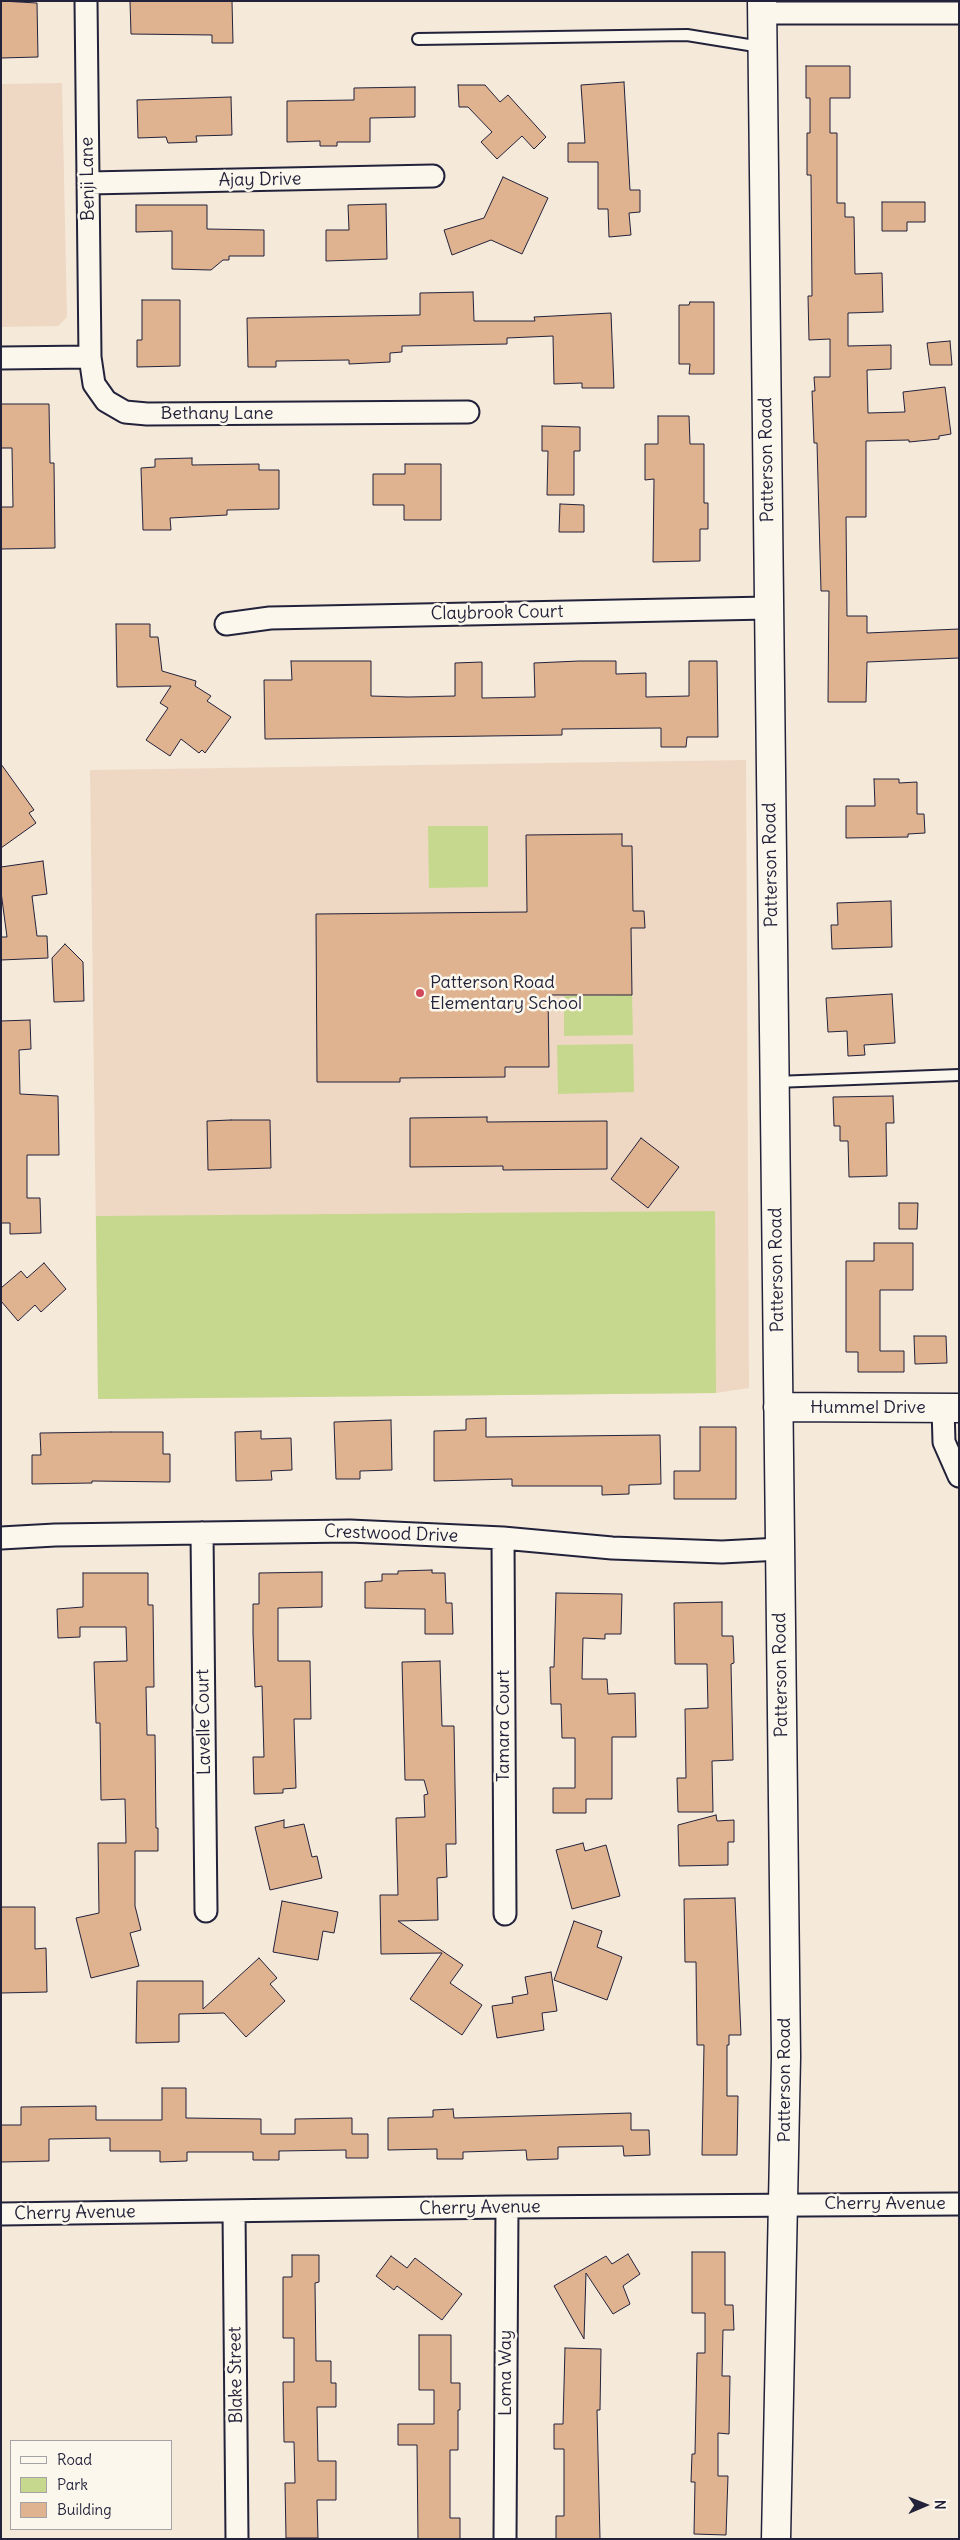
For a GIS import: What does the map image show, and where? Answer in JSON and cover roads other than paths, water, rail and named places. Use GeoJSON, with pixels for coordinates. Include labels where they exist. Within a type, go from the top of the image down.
{"type":"FeatureCollection","features":[{"type":"Feature","properties":{"kind":"street","name":"Benji Lane"},"geometry":{"type":"LineString","coordinates":[[86,1],[90,357]]}},
{"type":"Feature","properties":{"kind":"street"},"geometry":{"type":"LineString","coordinates":[[762,7],[959,14]]}},
{"type":"Feature","properties":{"kind":"street","name":"Patterson Road"},"geometry":{"type":"LineString","coordinates":[[762,7],[786,2047],[776,2539]]}},
{"type":"Feature","properties":{"kind":"street","name":"Ajay Drive"},"geometry":{"type":"LineString","coordinates":[[88,183],[432,176]]}},
{"type":"Feature","properties":{"kind":"street"},"geometry":{"type":"LineString","coordinates":[[1,358],[90,357]]}},
{"type":"Feature","properties":{"kind":"street","name":"Bethany Lane"},"geometry":{"type":"LineString","coordinates":[[90,357],[94,384],[106,401],[125,412],[147,414],[468,412]]}},
{"type":"Feature","properties":{"kind":"street","name":"Claybrook Court"},"geometry":{"type":"LineString","coordinates":[[226,624],[270,618],[768,608]]}},
{"type":"Feature","properties":{"kind":"street","name":"Hummel Drive"},"geometry":{"type":"LineString","coordinates":[[778,1407],[951,1408]]}},
{"type":"Feature","properties":{"kind":"street"},"geometry":{"type":"LineString","coordinates":[[951,1408],[944,1442],[959,1476]]}},
{"type":"Feature","properties":{"kind":"street","name":"Crestwood Drive"},"geometry":{"type":"LineString","coordinates":[[1,1538],[55,1534],[350,1531],[503,1538],[621,1548],[722,1552],[780,1549]]}},
{"type":"Feature","properties":{"kind":"street","name":"Lavelle Court"},"geometry":{"type":"LineString","coordinates":[[202,1532],[206,1912]]}},
{"type":"Feature","properties":{"kind":"street","name":"Tamara Court"},"geometry":{"type":"LineString","coordinates":[[503,1538],[505,1914]]}},
{"type":"Feature","properties":{"kind":"street","name":"Cherry Avenue"},"geometry":{"type":"LineString","coordinates":[[1,2214],[784,2204],[959,2204]]}},
{"type":"Feature","properties":{"kind":"street","name":"Loma Way"},"geometry":{"type":"LineString","coordinates":[[506,2539],[507,2207]]}},
{"type":"Feature","properties":{"kind":"street","name":"Blake Street"},"geometry":{"type":"LineString","coordinates":[[234,2211],[237,2539]]}},
{"type":"Feature","properties":{"kind":"lane"},"geometry":{"type":"LineString","coordinates":[[418,39],[687,35],[762,48]]}},
{"type":"Feature","properties":{"kind":"lane"},"geometry":{"type":"LineString","coordinates":[[774,1082],[959,1075]]}},
{"type":"Feature","properties":{"kind":"place","name":"Patterson Road Elementary School"},"geometry":{"type":"Point","coordinates":[420,993]}}]}
